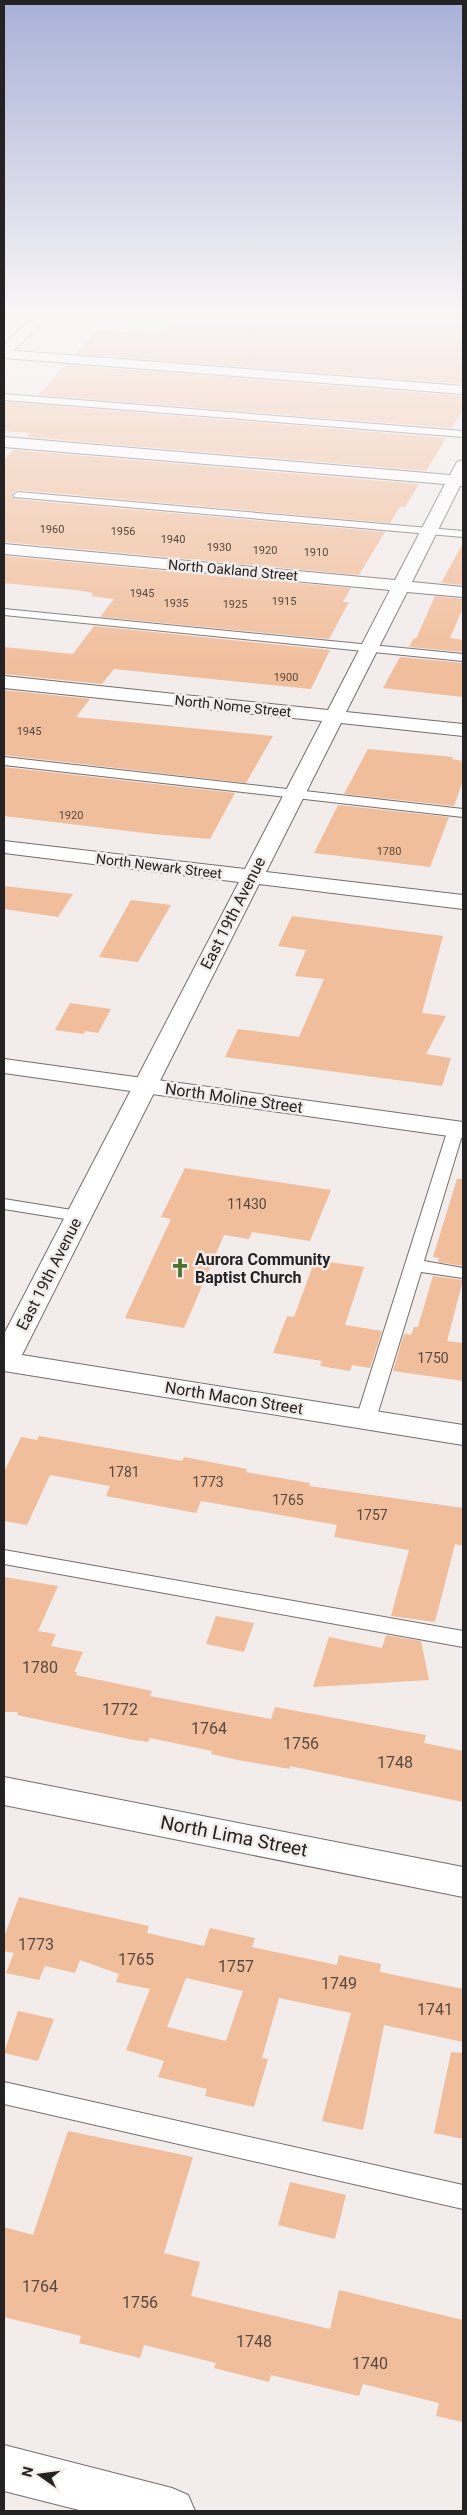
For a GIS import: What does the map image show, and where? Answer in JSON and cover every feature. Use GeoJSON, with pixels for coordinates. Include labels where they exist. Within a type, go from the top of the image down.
{"type":"FeatureCollection","features":[{"type":"Feature","properties":{"kind":"street"},"geometry":{"type":"LineString","coordinates":[[4,442],[461,476]]}},
{"type":"Feature","properties":{"kind":"street","name":"East 19th Avenue"},"geometry":{"type":"LineString","coordinates":[[4,1361],[251,877],[461,476]]}},
{"type":"Feature","properties":{"kind":"street","name":"North Oakland Street"},"geometry":{"type":"LineString","coordinates":[[4,549],[463,592]]}},
{"type":"Feature","properties":{"kind":"street","name":"North Nome Street"},"geometry":{"type":"LineString","coordinates":[[4,682],[463,730]]}},
{"type":"Feature","properties":{"kind":"street","name":"North Newark Street"},"geometry":{"type":"LineString","coordinates":[[4,847],[463,902]]}},
{"type":"Feature","properties":{"kind":"street","name":"North Moline Street"},"geometry":{"type":"LineString","coordinates":[[4,1066],[460,1129]]}},
{"type":"Feature","properties":{"kind":"street","name":"North Macon Street"},"geometry":{"type":"LineString","coordinates":[[4,1361],[463,1435]]}},
{"type":"Feature","properties":{"kind":"street","name":"North Lima Street"},"geometry":{"type":"LineString","coordinates":[[4,1791],[463,1882]]}},
{"type":"Feature","properties":{"kind":"street"},"geometry":{"type":"LineString","coordinates":[[4,2468],[172,2511]]}},
{"type":"Feature","properties":{"kind":"lane"},"geometry":{"type":"LineString","coordinates":[[18,495],[463,534]]}},
{"type":"Feature","properties":{"kind":"lane"},"geometry":{"type":"LineString","coordinates":[[4,612],[463,658]]}},
{"type":"Feature","properties":{"kind":"lane"},"geometry":{"type":"LineString","coordinates":[[4,761],[463,813]]}},
{"type":"Feature","properties":{"kind":"lane"},"geometry":{"type":"LineString","coordinates":[[366,1419],[413,1265],[460,1129]]}},
{"type":"Feature","properties":{"kind":"lane"},"geometry":{"type":"LineString","coordinates":[[4,1204],[78,1216]]}},
{"type":"Feature","properties":{"kind":"lane"},"geometry":{"type":"LineString","coordinates":[[413,1265],[463,1273]]}},
{"type":"Feature","properties":{"kind":"lane"},"geometry":{"type":"LineString","coordinates":[[4,1557],[463,1639]]}},
{"type":"Feature","properties":{"kind":"lane"},"geometry":{"type":"LineString","coordinates":[[4,2093],[463,2196]]}},
{"type":"Feature","properties":{"kind":"building"},"geometry":{"type":"Polygon","coordinates":[[[29,434],[401,434],[446,438],[426,471],[27,437],[29,434]]]}},
{"type":"Feature","properties":{"kind":"building"},"geometry":{"type":"Polygon","coordinates":[[[14,450],[419,484],[405,507],[400,507],[390,523],[18,490],[11,494],[14,499],[385,532],[359,575],[4,542],[4,460],[14,450]]]}},
{"type":"Feature","properties":{"kind":"building"},"geometry":{"type":"Polygon","coordinates":[[[463,543],[463,585],[441,583],[463,543]]]}},
{"type":"Feature","properties":{"kind":"building"},"geometry":{"type":"Polygon","coordinates":[[[4,556],[351,588],[343,602],[349,602],[329,639],[100,617],[114,599],[91,596],[93,593],[76,590],[4,583],[4,556]]]}},
{"type":"Feature","properties":{"kind":"building"},"geometry":{"type":"Polygon","coordinates":[[[435,596],[463,599],[463,608],[450,638],[463,640],[463,652],[409,647],[414,638],[416,639],[435,596]]]}},
{"type":"Feature","properties":{"kind":"building"},"geometry":{"type":"Polygon","coordinates":[[[94,626],[330,650],[311,689],[114,669],[102,684],[4,674],[4,647],[73,654],[94,626]]]}},
{"type":"Feature","properties":{"kind":"building"},"geometry":{"type":"Polygon","coordinates":[[[400,657],[463,663],[463,697],[383,688],[400,657]]]}},
{"type":"Feature","properties":{"kind":"building"},"geometry":{"type":"Polygon","coordinates":[[[4,690],[90,699],[76,717],[273,736],[246,783],[4,755],[4,690]]]}},
{"type":"Feature","properties":{"kind":"building"},"geometry":{"type":"Polygon","coordinates":[[[368,749],[453,757],[452,759],[463,761],[463,781],[454,806],[344,794],[368,749]]]}},
{"type":"Feature","properties":{"kind":"building"},"geometry":{"type":"Polygon","coordinates":[[[4,767],[235,793],[210,839],[153,834],[4,816],[4,767]]]}},
{"type":"Feature","properties":{"kind":"building"},"geometry":{"type":"Polygon","coordinates":[[[338,805],[449,817],[430,867],[314,853],[338,805]]]}},
{"type":"Feature","properties":{"kind":"building"},"geometry":{"type":"Polygon","coordinates":[[[4,886],[73,894],[58,917],[4,909],[4,886]]]}},
{"type":"Feature","properties":{"kind":"building"},"geometry":{"type":"Polygon","coordinates":[[[131,900],[171,905],[138,962],[99,957],[131,900]]]}},
{"type":"Feature","properties":{"kind":"building"},"geometry":{"type":"Polygon","coordinates":[[[292,916],[443,936],[422,1013],[446,1016],[426,1054],[451,1058],[442,1086],[225,1057],[238,1029],[299,1037],[324,979],[295,976],[306,950],[278,946],[292,916]]]}},
{"type":"Feature","properties":{"kind":"building"},"geometry":{"type":"Polygon","coordinates":[[[70,1003],[111,1009],[98,1033],[85,1031],[84,1034],[55,1030],[70,1003]]]}},
{"type":"Feature","properties":{"kind":"building"},"geometry":{"type":"Polygon","coordinates":[[[185,1168],[331,1190],[310,1241],[252,1232],[249,1239],[224,1235],[184,1328],[125,1318],[171,1219],[161,1217],[185,1168]]]}},
{"type":"Feature","properties":{"kind":"building"},"geometry":{"type":"Polygon","coordinates":[[[457,1179],[463,1179],[463,1266],[438,1262],[439,1258],[433,1257],[457,1179]]]}},
{"type":"Feature","properties":{"kind":"building"},"geometry":{"type":"Polygon","coordinates":[[[315,1260],[364,1267],[345,1325],[382,1331],[370,1368],[352,1365],[350,1371],[320,1366],[322,1361],[273,1353],[287,1316],[294,1317],[315,1260]]]}},
{"type":"Feature","properties":{"kind":"building"},"geometry":{"type":"Polygon","coordinates":[[[433,1276],[463,1280],[447,1341],[463,1343],[463,1381],[393,1371],[404,1334],[411,1335],[414,1327],[418,1327],[433,1276]]]}},
{"type":"Feature","properties":{"kind":"building"},"geometry":{"type":"Polygon","coordinates":[[[39,1436],[182,1461],[184,1457],[247,1469],[246,1472],[310,1483],[309,1486],[463,1508],[463,1546],[455,1544],[435,1622],[391,1616],[409,1550],[334,1537],[337,1525],[201,1501],[196,1513],[106,1496],[110,1486],[50,1475],[27,1525],[4,1521],[4,1472],[21,1437],[37,1440],[39,1436]]]}},
{"type":"Feature","properties":{"kind":"building"},"geometry":{"type":"Polygon","coordinates":[[[4,1577],[58,1586],[38,1631],[56,1634],[51,1646],[83,1652],[74,1672],[77,1672],[76,1675],[152,1691],[150,1696],[271,1719],[275,1707],[426,1735],[424,1743],[463,1751],[463,1802],[290,1766],[290,1769],[238,1760],[211,1754],[212,1751],[150,1738],[148,1742],[129,1739],[17,1715],[18,1712],[4,1712],[4,1577]]]}},
{"type":"Feature","properties":{"kind":"building"},"geometry":{"type":"Polygon","coordinates":[[[216,1616],[254,1623],[244,1652],[206,1644],[216,1616]]]}},
{"type":"Feature","properties":{"kind":"building"},"geometry":{"type":"Polygon","coordinates":[[[386,1635],[421,1641],[429,1680],[313,1687],[329,1637],[382,1648],[386,1635]]]}},
{"type":"Feature","properties":{"kind":"building"},"geometry":{"type":"Polygon","coordinates":[[[19,1897],[149,1926],[147,1933],[204,1946],[210,1928],[255,1938],[252,1947],[337,1965],[339,1955],[381,1964],[380,1972],[463,1989],[463,2042],[384,2025],[363,2130],[322,2121],[351,2013],[279,1998],[262,2058],[268,2059],[254,2107],[205,2096],[207,2089],[158,2077],[164,2061],[126,2050],[150,1989],[116,1982],[119,1974],[80,1960],[75,1973],[45,1966],[39,1980],[6,1973],[14,1953],[4,1951],[4,1937],[19,1897]],[[186,1978],[167,2027],[226,2041],[243,1991],[186,1978]]]}},
{"type":"Feature","properties":{"kind":"building"},"geometry":{"type":"Polygon","coordinates":[[[18,2011],[54,2019],[38,2061],[4,2053],[18,2011]]]}},
{"type":"Feature","properties":{"kind":"building"},"geometry":{"type":"Polygon","coordinates":[[[451,2052],[463,2053],[463,2139],[434,2133],[451,2052]]]}},
{"type":"Feature","properties":{"kind":"building"},"geometry":{"type":"Polygon","coordinates":[[[68,2131],[193,2157],[164,2253],[200,2262],[191,2296],[330,2329],[339,2290],[463,2320],[463,2422],[436,2416],[439,2403],[363,2384],[359,2396],[271,2375],[269,2382],[214,2368],[216,2363],[144,2345],[140,2358],[79,2343],[81,2336],[4,2317],[4,2227],[33,2235],[68,2131]]]}},
{"type":"Feature","properties":{"kind":"building"},"geometry":{"type":"Polygon","coordinates":[[[290,2182],[346,2195],[335,2239],[278,2225],[290,2182]]]}},
{"type":"Feature","properties":{"kind":"place","name":"Aurora Community Baptist Church"},"geometry":{"type":"Point","coordinates":[180,1268]}}]}
